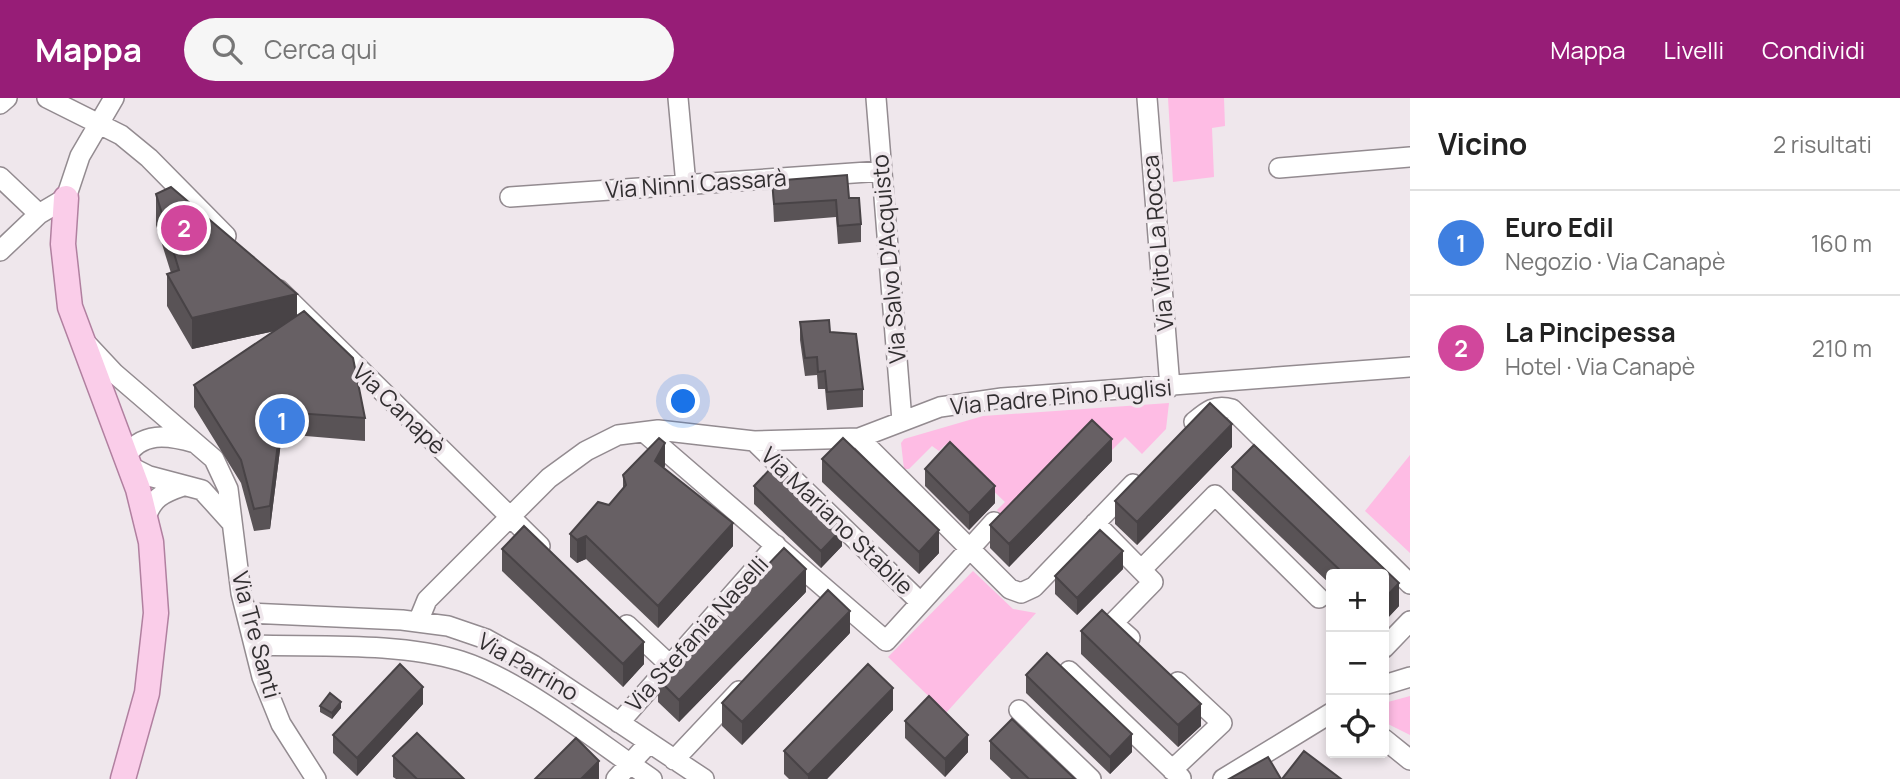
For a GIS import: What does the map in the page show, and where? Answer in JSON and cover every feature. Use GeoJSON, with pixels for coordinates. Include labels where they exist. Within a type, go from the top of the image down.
{"type":"FeatureCollection","features":[{"type":"Feature","properties":{"kind":"main road"},"geometry":{"type":"LineString","coordinates":[[66,198],[64,244],[70,307],[127,462],[151,542],[156,612],[147,693],[123,779]]}},
{"type":"Feature","properties":{"kind":"street"},"geometry":{"type":"LineString","coordinates":[[0,104],[6,98]]}},
{"type":"Feature","properties":{"kind":"street"},"geometry":{"type":"LineString","coordinates":[[47,98],[100,123],[149,158],[235,246]]}},
{"type":"Feature","properties":{"kind":"street"},"geometry":{"type":"LineString","coordinates":[[0,251],[39,214],[66,198],[80,156],[114,98]]}},
{"type":"Feature","properties":{"kind":"street"},"geometry":{"type":"LineString","coordinates":[[678,98],[685,185]]}},
{"type":"Feature","properties":{"kind":"street","name":"Via Salvo D'Acquisto"},"geometry":{"type":"LineString","coordinates":[[876,98],[902,421]]}},
{"type":"Feature","properties":{"kind":"street","name":"Via Vito La Rocca"},"geometry":{"type":"LineString","coordinates":[[1147,98],[1170,387]]}},
{"type":"Feature","properties":{"kind":"street"},"geometry":{"type":"LineString","coordinates":[[1279,168],[1410,157]]}},
{"type":"Feature","properties":{"kind":"street","name":"Via Ninni Cassarà"},"geometry":{"type":"LineString","coordinates":[[510,197],[882,171]]}},
{"type":"Feature","properties":{"kind":"street"},"geometry":{"type":"LineString","coordinates":[[0,177],[39,214]]}},
{"type":"Feature","properties":{"kind":"street","name":"Via Canapè"},"geometry":{"type":"LineString","coordinates":[[264,275],[559,563]]}},
{"type":"Feature","properties":{"kind":"street","name":"Via Tre Santi"},"geometry":{"type":"LineString","coordinates":[[82,338],[114,373],[214,459],[228,489],[246,612],[262,677],[281,724],[316,779]]}},
{"type":"Feature","properties":{"kind":"street","name":"Via Padre Pino Puglisi"},"geometry":{"type":"LineString","coordinates":[[418,622],[427,600],[549,478],[586,451],[618,435],[659,430],[754,441],[859,438],[940,407],[1002,398],[1410,368]]}},
{"type":"Feature","properties":{"kind":"street"},"geometry":{"type":"LineString","coordinates":[[1180,436],[1209,409],[1221,406],[1232,409],[1410,584]]}},
{"type":"Feature","properties":{"kind":"street"},"geometry":{"type":"LineString","coordinates":[[645,432],[776,545],[825,597],[886,640],[994,522]]}},
{"type":"Feature","properties":{"kind":"street"},"geometry":{"type":"LineString","coordinates":[[196,443],[176,437],[155,437],[140,441],[127,462],[183,486],[202,491],[214,500],[231,522]]}},
{"type":"Feature","properties":{"kind":"street"},"geometry":{"type":"LineString","coordinates":[[859,438],[1010,589],[1021,593],[1034,587],[1142,475]]}},
{"type":"Feature","properties":{"kind":"street","name":"Via Mariano Stabile"},"geometry":{"type":"LineString","coordinates":[[754,441],[919,601]]}},
{"type":"Feature","properties":{"kind":"street"},"geometry":{"type":"LineString","coordinates":[[145,520],[151,503],[163,492],[183,486]]}},
{"type":"Feature","properties":{"kind":"street"},"geometry":{"type":"LineString","coordinates":[[1141,570],[1215,495],[1319,598]]}},
{"type":"Feature","properties":{"kind":"street"},"geometry":{"type":"LineString","coordinates":[[1095,523],[1153,582],[1113,623],[1143,650]]}},
{"type":"Feature","properties":{"kind":"street","name":"Via Stefania Naselli"},"geometry":{"type":"LineString","coordinates":[[619,723],[776,545]]}},
{"type":"Feature","properties":{"kind":"street"},"geometry":{"type":"LineString","coordinates":[[609,610],[670,665]]}},
{"type":"Feature","properties":{"kind":"street","name":"Via Parrino"},"geometry":{"type":"LineString","coordinates":[[246,612],[340,615],[418,622],[448,626],[486,639],[533,665],[704,779]]}},
{"type":"Feature","properties":{"kind":"street"},"geometry":{"type":"LineString","coordinates":[[1389,643],[1410,621]]}},
{"type":"Feature","properties":{"kind":"street","name":"Via Parrino"},"geometry":{"type":"LineString","coordinates":[[254,645],[396,650],[462,662],[499,679],[652,779]]}},
{"type":"Feature","properties":{"kind":"street"},"geometry":{"type":"LineString","coordinates":[[1069,671],[1177,775],[1222,723],[1162,668]]}},
{"type":"Feature","properties":{"kind":"street"},"geometry":{"type":"LineString","coordinates":[[1389,683],[1410,677]]}},
{"type":"Feature","properties":{"kind":"street"},"geometry":{"type":"LineString","coordinates":[[674,760],[748,681]]}},
{"type":"Feature","properties":{"kind":"street"},"geometry":{"type":"LineString","coordinates":[[1019,710],[1091,779]]}},
{"type":"Feature","properties":{"kind":"street"},"geometry":{"type":"LineString","coordinates":[[1223,779],[1326,716]]}},
{"type":"Feature","properties":{"kind":"street"},"geometry":{"type":"LineString","coordinates":[[616,779],[649,743]]}},
{"type":"Feature","properties":{"kind":"street"},"geometry":{"type":"LineString","coordinates":[[1389,743],[1410,760]]}},
{"type":"Feature","properties":{"kind":"shaded area"},"geometry":{"type":"Polygon","coordinates":[[[1168,98],[1224,98],[1225,126],[1212,128],[1214,177],[1173,182],[1168,98]]]}},
{"type":"Feature","properties":{"kind":"shaded area"},"geometry":{"type":"Polygon","coordinates":[[[1169,403],[1166,429],[1142,454],[1125,437],[1111,451],[1006,521],[997,510],[1005,502],[945,445],[939,451],[932,446],[909,469],[904,469],[901,443],[904,439],[983,416],[1169,403]]]}},
{"type":"Feature","properties":{"kind":"shaded area"},"geometry":{"type":"Polygon","coordinates":[[[1410,455],[1410,553],[1365,511],[1410,455]]]}},
{"type":"Feature","properties":{"kind":"shaded area"},"geometry":{"type":"Polygon","coordinates":[[[973,571],[1013,609],[1036,613],[946,713],[888,657],[973,571]]]}},
{"type":"Feature","properties":{"kind":"shaded area"},"geometry":{"type":"Polygon","coordinates":[[[1410,696],[1410,735],[1389,724],[1389,702],[1410,696]]]}},
{"type":"Feature","properties":{"kind":"building"},"geometry":{"type":"Polygon","coordinates":[[[847,175],[849,198],[859,198],[861,224],[838,226],[836,200],[774,204],[772,181],[847,175]]]}},
{"type":"Feature","properties":{"kind":"building"},"geometry":{"type":"Polygon","coordinates":[[[171,187],[297,294],[192,318],[167,274],[179,270],[156,194],[171,187]]]}},
{"type":"Feature","properties":{"kind":"building"},"geometry":{"type":"Polygon","coordinates":[[[304,311],[353,358],[365,418],[282,412],[270,506],[254,509],[241,460],[194,385],[304,311]]]}},
{"type":"Feature","properties":{"kind":"building"},"geometry":{"type":"Polygon","coordinates":[[[829,320],[830,332],[856,334],[863,389],[827,392],[825,371],[818,372],[817,357],[805,358],[800,322],[829,320]]]}},
{"type":"Feature","properties":{"kind":"building"},"geometry":{"type":"Polygon","coordinates":[[[1210,403],[1232,424],[1137,522],[1115,501],[1210,403]]]}},
{"type":"Feature","properties":{"kind":"building"},"geometry":{"type":"Polygon","coordinates":[[[1092,420],[1112,439],[1009,544],[990,525],[1092,420]]]}},
{"type":"Feature","properties":{"kind":"building"},"geometry":{"type":"Polygon","coordinates":[[[659,438],[665,443],[655,461],[733,523],[658,606],[586,536],[577,540],[570,534],[598,502],[609,505],[626,485],[623,475],[659,438]]]}},
{"type":"Feature","properties":{"kind":"building"},"geometry":{"type":"Polygon","coordinates":[[[843,438],[939,530],[919,552],[822,459],[843,438]]]}},
{"type":"Feature","properties":{"kind":"building"},"geometry":{"type":"Polygon","coordinates":[[[950,442],[995,486],[969,513],[925,469],[950,442]]]}},
{"type":"Feature","properties":{"kind":"building"},"geometry":{"type":"Polygon","coordinates":[[[1254,445],[1384,569],[1339,569],[1232,467],[1254,445]]]}},
{"type":"Feature","properties":{"kind":"building"},"geometry":{"type":"Polygon","coordinates":[[[775,464],[842,529],[821,551],[754,486],[775,464]]]}},
{"type":"Feature","properties":{"kind":"building"},"geometry":{"type":"Polygon","coordinates":[[[524,526],[644,642],[623,664],[502,549],[524,526]]]}},
{"type":"Feature","properties":{"kind":"building"},"geometry":{"type":"Polygon","coordinates":[[[1100,530],[1123,551],[1077,598],[1055,576],[1100,530]]]}},
{"type":"Feature","properties":{"kind":"building"},"geometry":{"type":"Polygon","coordinates":[[[784,548],[806,569],[679,700],[658,679],[784,548]]]}},
{"type":"Feature","properties":{"kind":"building"},"geometry":{"type":"Polygon","coordinates":[[[1389,573],[1399,583],[1389,594],[1389,573]]]}},
{"type":"Feature","properties":{"kind":"building"},"geometry":{"type":"Polygon","coordinates":[[[828,590],[850,611],[742,722],[722,703],[828,590]]]}},
{"type":"Feature","properties":{"kind":"building"},"geometry":{"type":"Polygon","coordinates":[[[1102,610],[1201,704],[1178,725],[1081,631],[1102,610]]]}},
{"type":"Feature","properties":{"kind":"building"},"geometry":{"type":"Polygon","coordinates":[[[1047,653],[1132,734],[1110,757],[1026,675],[1047,653]]]}},
{"type":"Feature","properties":{"kind":"building"},"geometry":{"type":"Polygon","coordinates":[[[400,664],[423,687],[357,758],[333,735],[400,664]]]}},
{"type":"Feature","properties":{"kind":"building"},"geometry":{"type":"Polygon","coordinates":[[[868,664],[893,688],[808,775],[784,751],[868,664]]]}},
{"type":"Feature","properties":{"kind":"building"},"geometry":{"type":"Polygon","coordinates":[[[330,693],[341,702],[332,713],[320,706],[330,693]]]}},
{"type":"Feature","properties":{"kind":"building"},"geometry":{"type":"Polygon","coordinates":[[[929,696],[968,735],[945,759],[905,721],[929,696]]]}},
{"type":"Feature","properties":{"kind":"building"},"geometry":{"type":"Polygon","coordinates":[[[1012,719],[1075,779],[1029,779],[990,741],[1012,719]]]}},
{"type":"Feature","properties":{"kind":"building"},"geometry":{"type":"Polygon","coordinates":[[[417,733],[464,779],[417,779],[393,756],[417,733]]]}},
{"type":"Feature","properties":{"kind":"building"},"geometry":{"type":"Polygon","coordinates":[[[576,738],[599,761],[581,779],[535,779],[576,738]]]}},
{"type":"Feature","properties":{"kind":"building"},"geometry":{"type":"Polygon","coordinates":[[[1304,751],[1341,779],[1282,779],[1304,751]]]}},
{"type":"Feature","properties":{"kind":"building"},"geometry":{"type":"Polygon","coordinates":[[[1268,757],[1281,779],[1229,779],[1268,757]]]}},
{"type":"Feature","properties":{"kind":"place","name":"La Pincipessa"},"geometry":{"type":"Point","coordinates":[184,228]}},
{"type":"Feature","properties":{"kind":"place","name":"Euro Edil"},"geometry":{"type":"Point","coordinates":[282,421]}}]}
